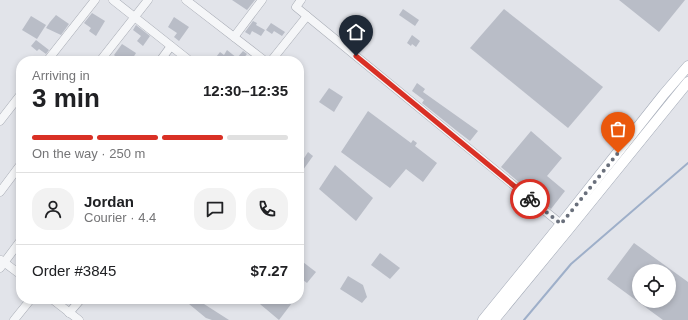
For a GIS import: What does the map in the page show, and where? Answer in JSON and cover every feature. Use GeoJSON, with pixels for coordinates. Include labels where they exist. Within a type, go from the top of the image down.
{"type":"FeatureCollection","features":[{"type":"Feature","properties":{"kind":"main road"},"geometry":{"type":"LineString","coordinates":[[483,320],[688,66]]}},
{"type":"Feature","properties":{"kind":"main road"},"geometry":{"type":"LineString","coordinates":[[494,320],[688,82]]}},
{"type":"Feature","properties":{"kind":"street"},"geometry":{"type":"LineString","coordinates":[[51,56],[95,0]]}},
{"type":"Feature","properties":{"kind":"street"},"geometry":{"type":"LineString","coordinates":[[113,0],[184,56]]}},
{"type":"Feature","properties":{"kind":"street"},"geometry":{"type":"LineString","coordinates":[[104,56],[148,0]]}},
{"type":"Feature","properties":{"kind":"street"},"geometry":{"type":"LineString","coordinates":[[186,0],[259,56]]}},
{"type":"Feature","properties":{"kind":"street"},"geometry":{"type":"LineString","coordinates":[[234,37],[262,0]]}},
{"type":"Feature","properties":{"kind":"street"},"geometry":{"type":"LineString","coordinates":[[301,0],[296,7],[561,224]]}},
{"type":"Feature","properties":{"kind":"street"},"geometry":{"type":"LineString","coordinates":[[275,56],[307,16]]}},
{"type":"Feature","properties":{"kind":"street"},"geometry":{"type":"LineString","coordinates":[[164,56],[172,46]]}},
{"type":"Feature","properties":{"kind":"street"},"geometry":{"type":"LineString","coordinates":[[0,120],[16,100]]}},
{"type":"Feature","properties":{"kind":"street"},"geometry":{"type":"LineString","coordinates":[[0,192],[16,171]]}},
{"type":"Feature","properties":{"kind":"street"},"geometry":{"type":"LineString","coordinates":[[16,246],[2,263],[16,272]]}},
{"type":"Feature","properties":{"kind":"street"},"geometry":{"type":"LineString","coordinates":[[14,320],[27,304]]}},
{"type":"Feature","properties":{"kind":"street"},"geometry":{"type":"LineString","coordinates":[[58,304],[74,317],[78,304]]}},
{"type":"Feature","properties":{"kind":"building"},"geometry":{"type":"Polygon","coordinates":[[[232,0],[255,0],[247,10],[232,0]]]}},
{"type":"Feature","properties":{"kind":"building"},"geometry":{"type":"Polygon","coordinates":[[[619,0],[685,0],[659,32],[619,0]]]}},
{"type":"Feature","properties":{"kind":"building"},"geometry":{"type":"Polygon","coordinates":[[[403,9],[419,20],[415,26],[399,15],[403,9]]]}},
{"type":"Feature","properties":{"kind":"building"},"geometry":{"type":"Polygon","coordinates":[[[504,9],[603,87],[568,128],[470,48],[504,9]]]}},
{"type":"Feature","properties":{"kind":"building"},"geometry":{"type":"Polygon","coordinates":[[[92,13],[105,21],[96,36],[89,31],[91,28],[84,23],[92,13]]]}},
{"type":"Feature","properties":{"kind":"building"},"geometry":{"type":"Polygon","coordinates":[[[56,15],[69,24],[61,35],[46,28],[56,15]]]}},
{"type":"Feature","properties":{"kind":"building"},"geometry":{"type":"Polygon","coordinates":[[[31,16],[46,25],[37,39],[22,30],[31,16]]]}},
{"type":"Feature","properties":{"kind":"building"},"geometry":{"type":"Polygon","coordinates":[[[174,17],[189,27],[179,41],[174,37],[177,33],[168,27],[174,17]]]}},
{"type":"Feature","properties":{"kind":"building"},"geometry":{"type":"Polygon","coordinates":[[[253,21],[257,23],[256,25],[265,30],[261,36],[252,31],[250,35],[245,32],[253,21]]]}},
{"type":"Feature","properties":{"kind":"building"},"geometry":{"type":"Polygon","coordinates":[[[271,23],[285,32],[282,36],[274,31],[272,34],[266,30],[271,23]]]}},
{"type":"Feature","properties":{"kind":"building"},"geometry":{"type":"Polygon","coordinates":[[[136,25],[150,36],[143,46],[137,41],[141,36],[133,30],[136,25]]]}},
{"type":"Feature","properties":{"kind":"building"},"geometry":{"type":"Polygon","coordinates":[[[412,35],[420,41],[416,47],[407,43],[412,35]]]}},
{"type":"Feature","properties":{"kind":"building"},"geometry":{"type":"Polygon","coordinates":[[[36,40],[49,50],[46,54],[39,49],[37,51],[31,46],[36,40]]]}},
{"type":"Feature","properties":{"kind":"building"},"geometry":{"type":"Polygon","coordinates":[[[122,44],[136,53],[134,56],[114,55],[122,44]]]}},
{"type":"Feature","properties":{"kind":"building"},"geometry":{"type":"Polygon","coordinates":[[[227,50],[234,56],[217,56],[220,52],[224,55],[227,50]]]}},
{"type":"Feature","properties":{"kind":"building"},"geometry":{"type":"Polygon","coordinates":[[[243,51],[247,54],[245,56],[239,56],[243,51]]]}},
{"type":"Feature","properties":{"kind":"building"},"geometry":{"type":"Polygon","coordinates":[[[417,83],[425,89],[423,92],[478,131],[470,141],[422,103],[424,100],[412,91],[417,83]]]}},
{"type":"Feature","properties":{"kind":"building"},"geometry":{"type":"Polygon","coordinates":[[[329,88],[343,97],[334,112],[319,102],[329,88]]]}},
{"type":"Feature","properties":{"kind":"building"},"geometry":{"type":"Polygon","coordinates":[[[368,111],[411,143],[413,140],[417,143],[415,146],[437,163],[423,182],[406,169],[390,188],[341,152],[368,111]]]}},
{"type":"Feature","properties":{"kind":"building"},"geometry":{"type":"Polygon","coordinates":[[[531,131],[562,158],[547,176],[565,191],[551,209],[501,167],[531,131]]]}},
{"type":"Feature","properties":{"kind":"building"},"geometry":{"type":"Polygon","coordinates":[[[308,152],[313,156],[304,169],[304,158],[308,152]]]}},
{"type":"Feature","properties":{"kind":"building"},"geometry":{"type":"Polygon","coordinates":[[[335,165],[373,198],[356,221],[319,189],[335,165]]]}},
{"type":"Feature","properties":{"kind":"building"},"geometry":{"type":"Polygon","coordinates":[[[634,243],[663,264],[632,264],[632,297],[607,279],[634,243]]]}},
{"type":"Feature","properties":{"kind":"building"},"geometry":{"type":"Polygon","coordinates":[[[380,253],[400,268],[390,279],[371,265],[380,253]]]}},
{"type":"Feature","properties":{"kind":"building"},"geometry":{"type":"Polygon","coordinates":[[[304,263],[316,272],[307,283],[304,281],[304,263]]]}},
{"type":"Feature","properties":{"kind":"building"},"geometry":{"type":"Polygon","coordinates":[[[676,273],[688,282],[688,320],[663,320],[647,308],[676,308],[676,273]]]}},
{"type":"Feature","properties":{"kind":"building"},"geometry":{"type":"Polygon","coordinates":[[[348,276],[363,285],[367,297],[362,303],[340,289],[348,276]]]}},
{"type":"Feature","properties":{"kind":"building"},"geometry":{"type":"Polygon","coordinates":[[[189,304],[204,304],[229,320],[212,320],[206,318],[189,304]]]}},
{"type":"Feature","properties":{"kind":"building"},"geometry":{"type":"Polygon","coordinates":[[[260,304],[291,304],[279,320],[260,304]]]}},
{"type":"Feature","properties":{"kind":"waterway"},"geometry":{"type":"LineString","coordinates":[[524,320],[571,264],[688,163]]}},
{"type":"Feature","properties":{"kind":"way so far"},"geometry":{"type":"LineString","coordinates":[[530,199],[561,224],[618,153]]}},
{"type":"Feature","properties":{"kind":"route"},"geometry":{"type":"LineString","coordinates":[[356,56],[530,199]]}}]}
